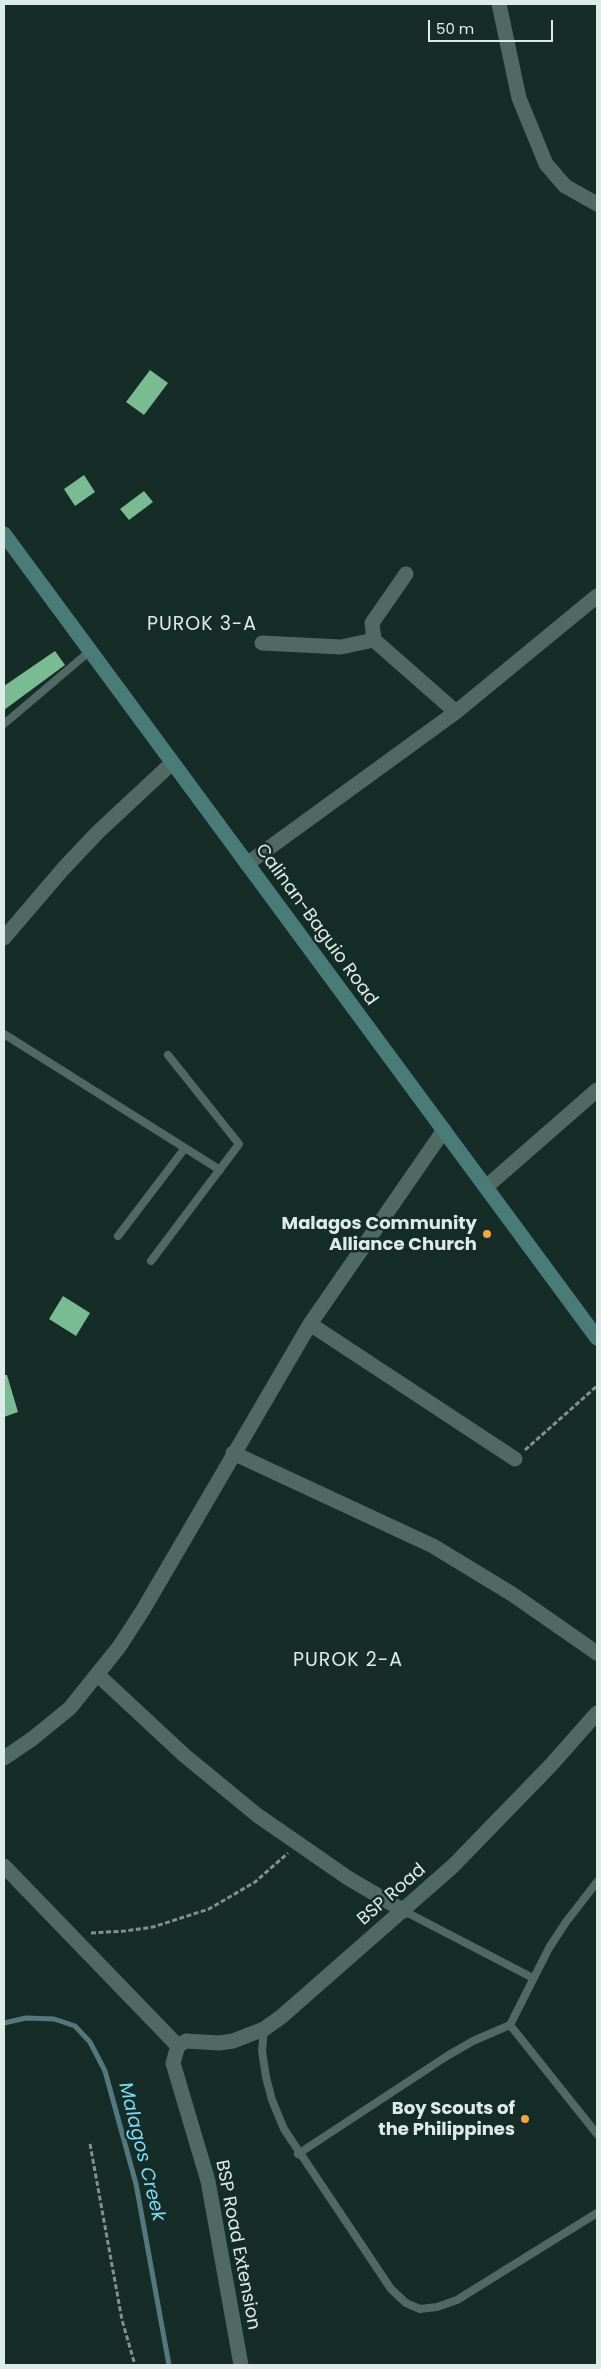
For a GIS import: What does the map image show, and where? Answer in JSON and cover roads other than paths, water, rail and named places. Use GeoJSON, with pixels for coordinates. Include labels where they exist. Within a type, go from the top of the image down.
{"type":"FeatureCollection","features":[{"type":"Feature","properties":{"kind":"main road","name":"Calinan-Baguio Road"},"geometry":{"type":"LineString","coordinates":[[4,534],[597,1338]]}},
{"type":"Feature","properties":{"kind":"street"},"geometry":{"type":"LineString","coordinates":[[499,4],[519,98],[546,164],[566,186],[597,204]]}},
{"type":"Feature","properties":{"kind":"street"},"geometry":{"type":"LineString","coordinates":[[406,574],[372,623],[374,640],[456,712]]}},
{"type":"Feature","properties":{"kind":"street"},"geometry":{"type":"LineString","coordinates":[[247,864],[456,712],[597,596]]}},
{"type":"Feature","properties":{"kind":"street"},"geometry":{"type":"LineString","coordinates":[[262,643],[341,647],[374,640]]}},
{"type":"Feature","properties":{"kind":"street"},"geometry":{"type":"LineString","coordinates":[[4,938],[69,863],[172,763]]}},
{"type":"Feature","properties":{"kind":"street"},"geometry":{"type":"LineString","coordinates":[[486,1187],[597,1090]]}},
{"type":"Feature","properties":{"kind":"street"},"geometry":{"type":"LineString","coordinates":[[4,1758],[32,1739],[70,1708],[98,1675],[143,1610],[310,1324],[444,1130]]}},
{"type":"Feature","properties":{"kind":"street"},"geometry":{"type":"LineString","coordinates":[[310,1324],[515,1459]]}},
{"type":"Feature","properties":{"kind":"street"},"geometry":{"type":"LineString","coordinates":[[233,1453],[433,1546],[512,1594],[597,1653]]}},
{"type":"Feature","properties":{"kind":"street"},"geometry":{"type":"LineString","coordinates":[[98,1675],[184,1755],[257,1815],[298,1845],[404,1911]]}},
{"type":"Feature","properties":{"kind":"street","name":"BSP Road"},"geometry":{"type":"LineString","coordinates":[[178,2046],[186,2041],[218,2043],[233,2041],[264,2028],[300,2002],[404,1911],[495,1824],[597,1713]]}},
{"type":"Feature","properties":{"kind":"street"},"geometry":{"type":"LineString","coordinates":[[4,1866],[178,2046]]}},
{"type":"Feature","properties":{"kind":"street","name":"BSP Road Extension"},"geometry":{"type":"LineString","coordinates":[[178,2046],[173,2063],[208,2181],[241,2365]]}},
{"type":"Feature","properties":{"kind":"lane"},"geometry":{"type":"LineString","coordinates":[[4,724],[90,652]]}},
{"type":"Feature","properties":{"kind":"lane"},"geometry":{"type":"LineString","coordinates":[[4,1034],[220,1170]]}},
{"type":"Feature","properties":{"kind":"lane"},"geometry":{"type":"LineString","coordinates":[[151,1261],[239,1144],[168,1055]]}},
{"type":"Feature","properties":{"kind":"lane"},"geometry":{"type":"LineString","coordinates":[[118,1236],[185,1148]]}},
{"type":"Feature","properties":{"kind":"lane"},"geometry":{"type":"LineString","coordinates":[[298,2154],[473,2040],[510,2025],[533,1978],[566,1922],[597,1882]]}},
{"type":"Feature","properties":{"kind":"lane"},"geometry":{"type":"LineString","coordinates":[[404,1911],[533,1978]]}},
{"type":"Feature","properties":{"kind":"lane"},"geometry":{"type":"LineString","coordinates":[[510,2025],[597,2134]]}},
{"type":"Feature","properties":{"kind":"lane"},"geometry":{"type":"LineString","coordinates":[[264,2028],[262,2051],[272,2100],[284,2129],[298,2154],[391,2289],[406,2303],[420,2309],[437,2307],[457,2300],[597,2213]]}},
{"type":"Feature","properties":{"kind":"waterway","name":"Malagos Creek"},"geometry":{"type":"LineString","coordinates":[[4,2023],[26,2018],[54,2019],[75,2026],[90,2042],[105,2071],[136,2184],[169,2365]]}},
{"type":"Feature","properties":{"kind":"place","name":"Malagos Community Alliance Church"},"geometry":{"type":"Point","coordinates":[487,1234]}},
{"type":"Feature","properties":{"kind":"place","name":"Boy Scouts of the Philippines"},"geometry":{"type":"Point","coordinates":[525,2119]}},
{"type":"Feature","properties":{"kind":"district","name":"PUROK 3-A"},"geometry":{"type":"Point","coordinates":[202,625]}},
{"type":"Feature","properties":{"kind":"district","name":"PUROK 2-A"},"geometry":{"type":"Point","coordinates":[348,1661]}}]}
